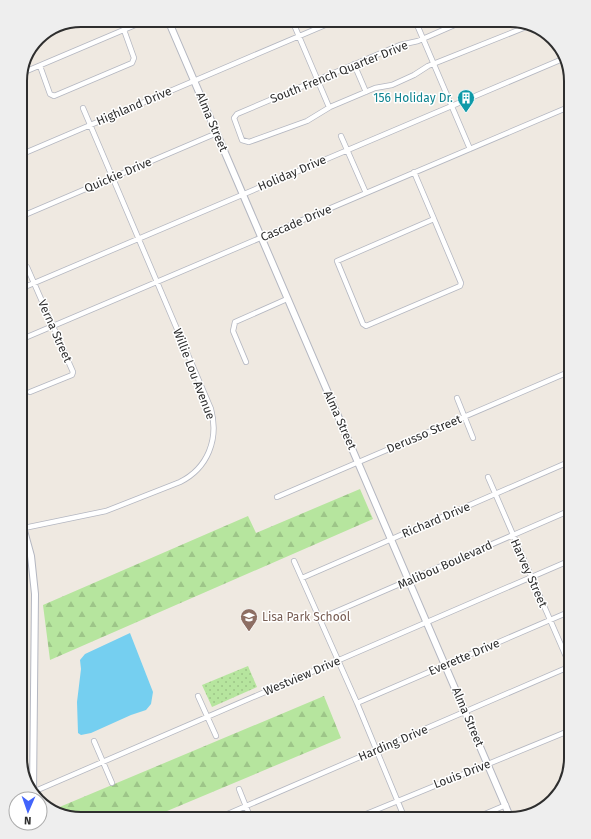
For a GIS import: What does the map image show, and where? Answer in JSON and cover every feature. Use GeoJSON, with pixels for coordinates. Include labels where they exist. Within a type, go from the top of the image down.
{"type":"FeatureCollection","features":[{"type":"Feature","properties":{"kind":"street"},"geometry":{"type":"LineString","coordinates":[[28,71],[131,27]]}},
{"type":"Feature","properties":{"kind":"street","name":"Alma Street"},"geometry":{"type":"LineString","coordinates":[[171,27],[508,812]]}},
{"type":"Feature","properties":{"kind":"street"},"geometry":{"type":"LineString","coordinates":[[295,27],[329,107],[366,92],[392,85],[434,64],[522,28]]}},
{"type":"Feature","properties":{"kind":"street","name":"Highland Drive"},"geometry":{"type":"LineString","coordinates":[[27,152],[320,27]]}},
{"type":"Feature","properties":{"kind":"street"},"geometry":{"type":"LineString","coordinates":[[418,27],[470,149]]}},
{"type":"Feature","properties":{"kind":"street","name":"South French Quarter Drive"},"geometry":{"type":"LineString","coordinates":[[329,107],[307,121],[249,142],[244,142],[234,122],[234,118],[237,114],[400,45],[423,38],[449,27]]}},
{"type":"Feature","properties":{"kind":"street"},"geometry":{"type":"LineString","coordinates":[[40,66],[51,95],[56,96],[133,63],[134,58],[124,30]]}},
{"type":"Feature","properties":{"kind":"street","name":"Holiday Drive"},"geometry":{"type":"LineString","coordinates":[[27,286],[560,60]]}},
{"type":"Feature","properties":{"kind":"street"},"geometry":{"type":"LineString","coordinates":[[354,64],[366,92]]}},
{"type":"Feature","properties":{"kind":"street","name":"Willie Lou Avenue"},"geometry":{"type":"LineString","coordinates":[[27,527],[120,507],[185,479],[197,470],[206,458],[213,440],[213,417],[83,108]]}},
{"type":"Feature","properties":{"kind":"street","name":"Cascade Drive"},"geometry":{"type":"LineString","coordinates":[[27,337],[564,109]]}},
{"type":"Feature","properties":{"kind":"street","name":"Quickie Drive"},"geometry":{"type":"LineString","coordinates":[[27,214],[217,133]]}},
{"type":"Feature","properties":{"kind":"street"},"geometry":{"type":"LineString","coordinates":[[341,136],[366,193]]}},
{"type":"Feature","properties":{"kind":"street"},"geometry":{"type":"LineString","coordinates":[[414,172],[434,219],[461,283],[460,286],[366,326],[363,324],[337,262],[434,219]]}},
{"type":"Feature","properties":{"kind":"street","name":"Verna Street"},"geometry":{"type":"LineString","coordinates":[[27,267],[73,374],[30,392]]}},
{"type":"Feature","properties":{"kind":"street"},"geometry":{"type":"LineString","coordinates":[[246,362],[233,331],[235,322],[287,299]]}},
{"type":"Feature","properties":{"kind":"street","name":"Derusso Street"},"geometry":{"type":"LineString","coordinates":[[277,497],[564,374]]}},
{"type":"Feature","properties":{"kind":"street"},"geometry":{"type":"LineString","coordinates":[[457,398],[473,438]]}},
{"type":"Feature","properties":{"kind":"street","name":"Richard Drive"},"geometry":{"type":"LineString","coordinates":[[302,578],[564,464]]}},
{"type":"Feature","properties":{"kind":"street","name":"Harvey Street"},"geometry":{"type":"LineString","coordinates":[[488,477],[564,651]]}},
{"type":"Feature","properties":{"kind":"street","name":"Malibou Boulevard"},"geometry":{"type":"LineString","coordinates":[[319,619],[564,513]]}},
{"type":"Feature","properties":{"kind":"street"},"geometry":{"type":"LineString","coordinates":[[27,540],[31,556],[35,594],[33,783]]}},
{"type":"Feature","properties":{"kind":"street"},"geometry":{"type":"LineString","coordinates":[[294,561],[357,703],[402,812]]}},
{"type":"Feature","properties":{"kind":"street","name":"Westview Drive"},"geometry":{"type":"LineString","coordinates":[[38,791],[564,563]]}},
{"type":"Feature","properties":{"kind":"street","name":"Everette Drive"},"geometry":{"type":"LineString","coordinates":[[357,703],[564,614]]}},
{"type":"Feature","properties":{"kind":"street","name":"Harding Drive"},"geometry":{"type":"LineString","coordinates":[[232,812],[564,670]]}},
{"type":"Feature","properties":{"kind":"street"},"geometry":{"type":"LineString","coordinates":[[198,696],[216,736]]}},
{"type":"Feature","properties":{"kind":"street","name":"Louis Drive"},"geometry":{"type":"LineString","coordinates":[[370,812],[564,733]]}},
{"type":"Feature","properties":{"kind":"street"},"geometry":{"type":"LineString","coordinates":[[94,741],[112,783]]}},
{"type":"Feature","properties":{"kind":"street"},"geometry":{"type":"LineString","coordinates":[[239,789],[248,812]]}},
{"type":"Feature","properties":{"kind":"street"},"geometry":{"type":"LineString","coordinates":[[490,812],[506,805]]}},
{"type":"Feature","properties":{"kind":"green space"},"geometry":{"type":"Polygon","coordinates":[[[360,489],[373,519],[50,660],[43,605],[248,516],[256,533],[360,489]]]}},
{"type":"Feature","properties":{"kind":"green space"},"geometry":{"type":"Polygon","coordinates":[[[248,666],[257,687],[212,707],[202,685],[248,666]]]}},
{"type":"Feature","properties":{"kind":"green space"},"geometry":{"type":"Polygon","coordinates":[[[324,696],[341,738],[165,812],[77,812],[59,807],[324,696]]]}},
{"type":"Feature","properties":{"kind":"water"},"geometry":{"type":"Polygon","coordinates":[[[130,633],[153,692],[151,704],[146,710],[91,733],[81,735],[78,733],[77,702],[81,669],[80,660],[85,654],[130,633]]]}},
{"type":"Feature","properties":{"kind":"place","name":"156 Holiday Dr."},"geometry":{"type":"Point","coordinates":[466,113]}},
{"type":"Feature","properties":{"kind":"place","name":"Lisa Park School"},"geometry":{"type":"Point","coordinates":[249,632]}}]}
